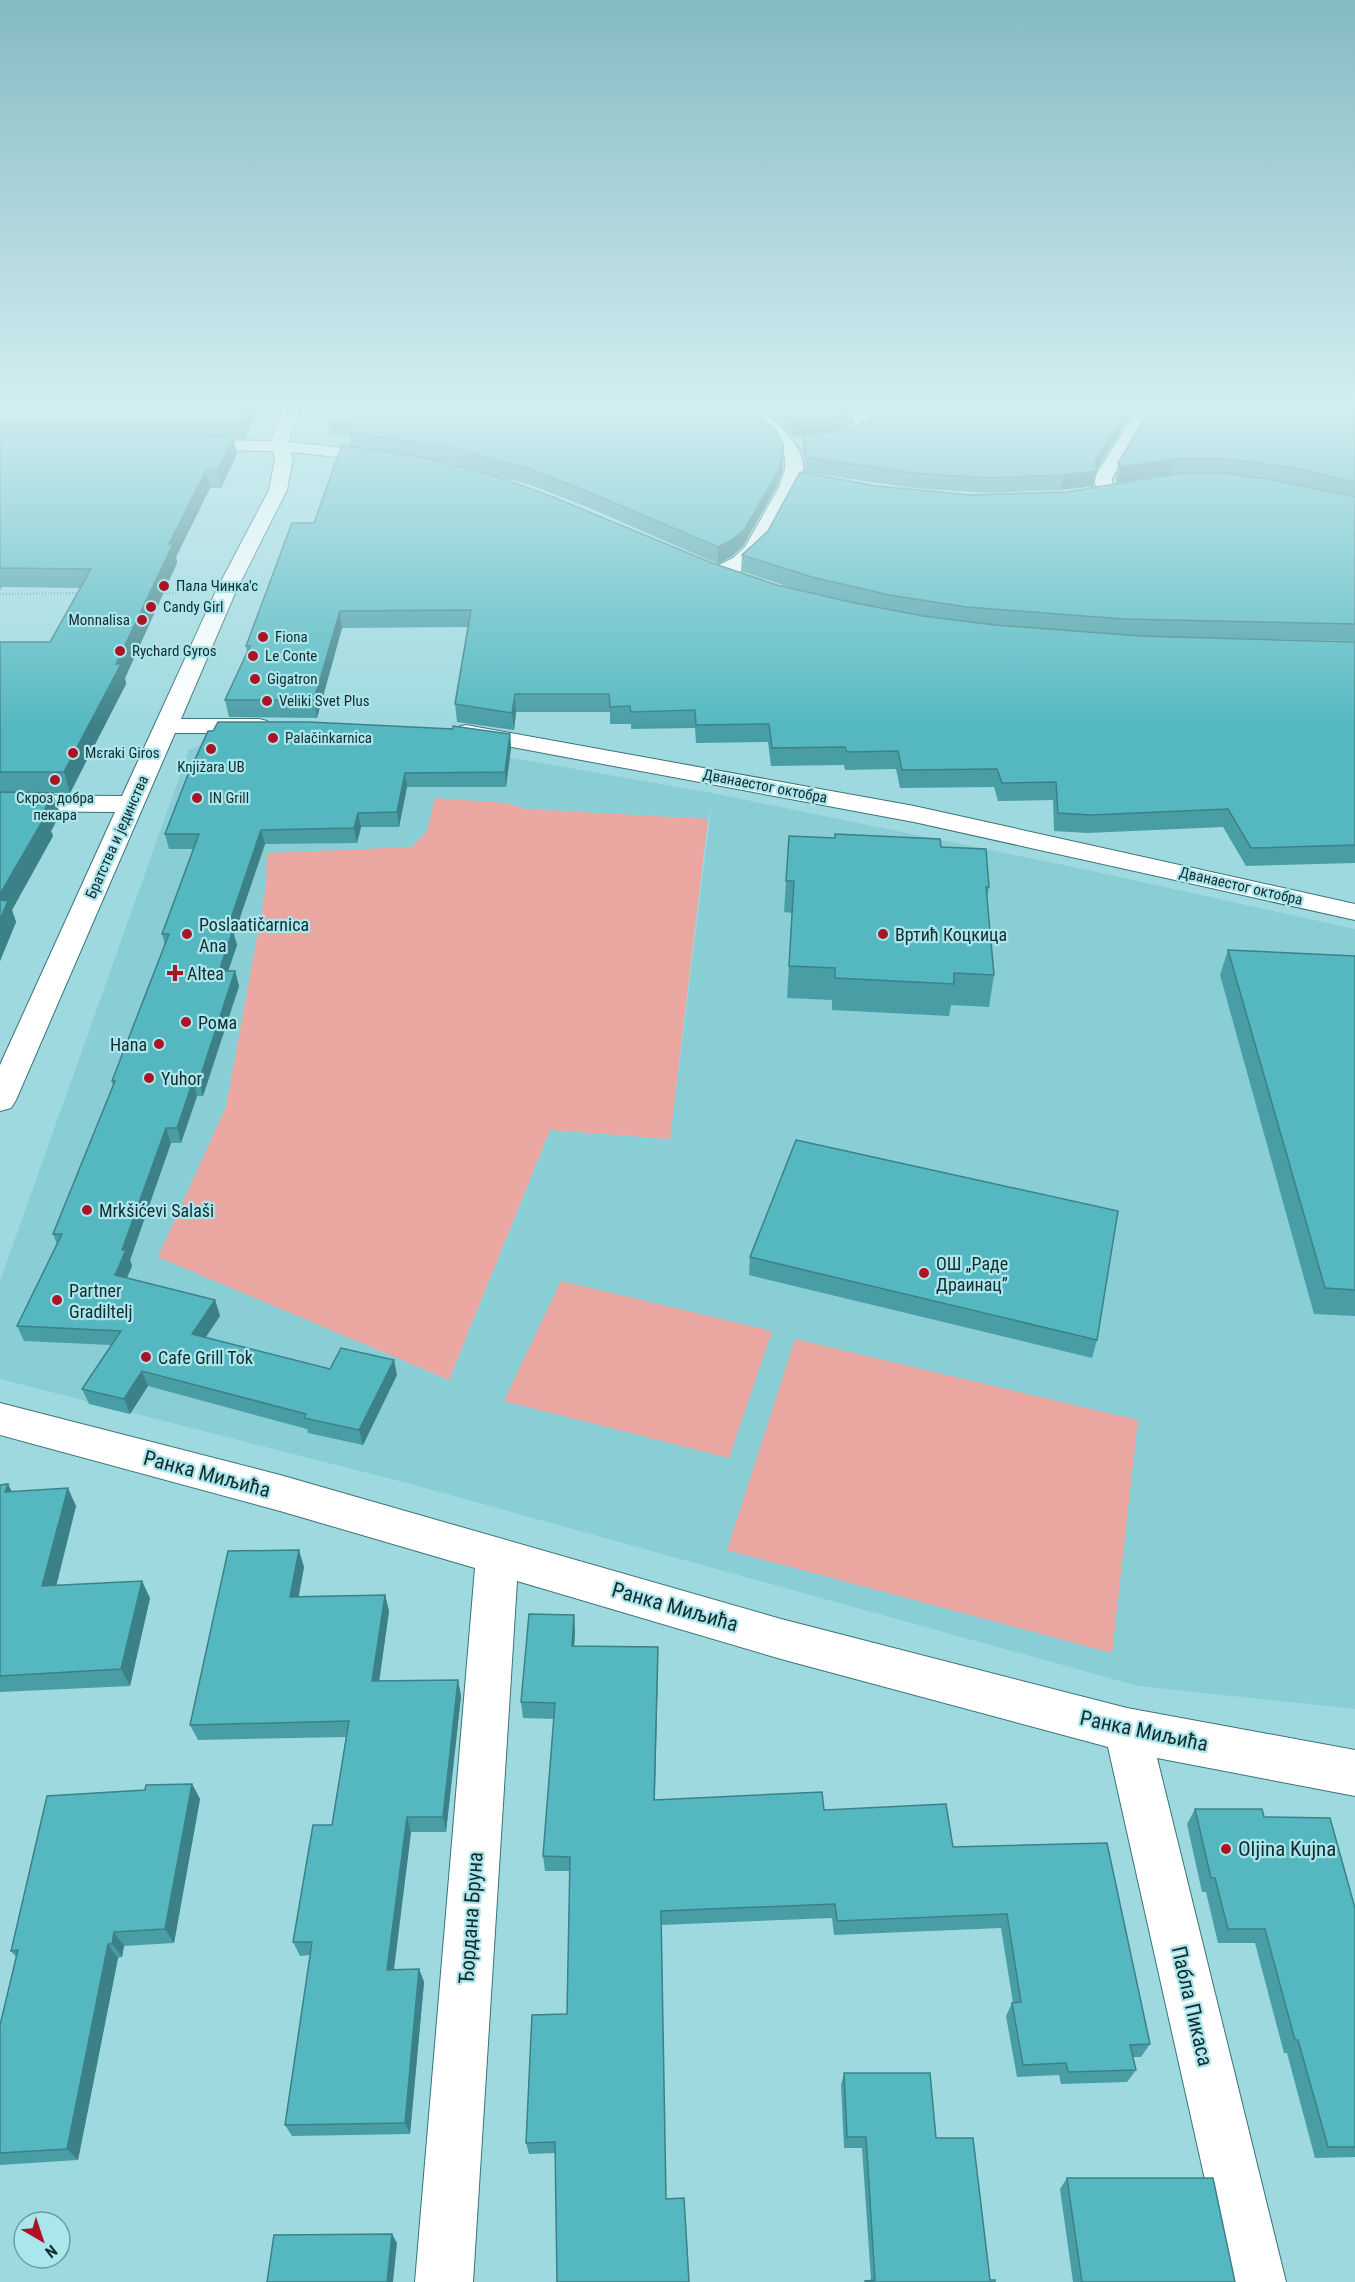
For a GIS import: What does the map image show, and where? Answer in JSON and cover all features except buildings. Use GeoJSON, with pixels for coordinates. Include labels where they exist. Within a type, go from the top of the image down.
{"type":"FeatureCollection","features":[{"type":"Feature","properties":{"kind":"street","name":"Братства и јединства"},"geometry":{"type":"LineString","coordinates":[[0,1100],[226,592],[266,514]]}},
{"type":"Feature","properties":{"kind":"street"},"geometry":{"type":"LineString","coordinates":[[750,584],[711,569],[742,562],[751,553],[772,514]]}},
{"type":"Feature","properties":{"kind":"street"},"geometry":{"type":"LineString","coordinates":[[168,726],[280,726]]}},
{"type":"Feature","properties":{"kind":"street","name":"Дванаестог октобра"},"geometry":{"type":"LineString","coordinates":[[439,729],[518,740],[915,814],[1355,912]]}},
{"type":"Feature","properties":{"kind":"street"},"geometry":{"type":"LineString","coordinates":[[0,803],[132,804]]}},
{"type":"Feature","properties":{"kind":"street","name":"Ранка Миљића"},"geometry":{"type":"LineString","coordinates":[[0,1419],[280,1493],[782,1639],[1127,1730],[1355,1773]]}},
{"type":"Feature","properties":{"kind":"street","name":"Ђордана Бруна"},"geometry":{"type":"LineString","coordinates":[[444,2282],[497,1555]]}},
{"type":"Feature","properties":{"kind":"street","name":"Пабла Пикаса"},"geometry":{"type":"LineString","coordinates":[[1127,1730],[1257,2282]]}},
{"type":"Feature","properties":{"kind":"path"},"geometry":{"type":"LineString","coordinates":[[154,593],[226,592]]}},
{"type":"Feature","properties":{"kind":"path"},"geometry":{"type":"LineString","coordinates":[[0,594],[83,593]]}},
{"type":"Feature","properties":{"kind":"shaded area","name":"ОШ „Раде Драинац”"},"geometry":{"type":"Polygon","coordinates":[[[209,741],[444,746],[712,793],[1083,869],[1355,929],[1355,1709],[1138,1686],[407,1483],[0,1379],[0,1281],[189,750],[209,741]],[[506,803],[427,831],[412,847],[267,853],[266,887],[226,1107],[158,1256],[449,1380],[550,1130],[670,1139],[711,808],[708,819],[526,809],[506,803]]]}},
{"type":"Feature","properties":{"kind":"shaded area"},"geometry":{"type":"Polygon","coordinates":[[[435,798],[506,803],[526,809],[708,819],[670,1139],[550,1130],[449,1380],[158,1257],[226,1107],[266,887],[267,853],[412,847],[427,831],[435,798]]]}},
{"type":"Feature","properties":{"kind":"shaded area"},"geometry":{"type":"Polygon","coordinates":[[[561,1281],[772,1331],[729,1458],[504,1401],[561,1281]]]}},
{"type":"Feature","properties":{"kind":"shaded area"},"geometry":{"type":"Polygon","coordinates":[[[795,1339],[1138,1420],[1112,1653],[727,1550],[795,1339]]]}},
{"type":"Feature","properties":{"kind":"place","name":"Пала Чинка'с"},"geometry":{"type":"Point","coordinates":[164,586]}},
{"type":"Feature","properties":{"kind":"place","name":"Candy Girl"},"geometry":{"type":"Point","coordinates":[151,607]}},
{"type":"Feature","properties":{"kind":"place","name":"Monnalisa"},"geometry":{"type":"Point","coordinates":[142,620]}},
{"type":"Feature","properties":{"kind":"place","name":"Fiona"},"geometry":{"type":"Point","coordinates":[263,637]}},
{"type":"Feature","properties":{"kind":"place","name":"Rychard Gyros"},"geometry":{"type":"Point","coordinates":[120,651]}},
{"type":"Feature","properties":{"kind":"place","name":"Le Conte"},"geometry":{"type":"Point","coordinates":[253,656]}},
{"type":"Feature","properties":{"kind":"place","name":"Gigatron"},"geometry":{"type":"Point","coordinates":[255,679]}},
{"type":"Feature","properties":{"kind":"place","name":"Veliki Svet Plus"},"geometry":{"type":"Point","coordinates":[267,701]}},
{"type":"Feature","properties":{"kind":"place","name":"Palačinkarnica"},"geometry":{"type":"Point","coordinates":[273,738]}},
{"type":"Feature","properties":{"kind":"place","name":"Knjižara UB"},"geometry":{"type":"Point","coordinates":[211,749]}},
{"type":"Feature","properties":{"kind":"place","name":"Mεraki Giros"},"geometry":{"type":"Point","coordinates":[73,753]}},
{"type":"Feature","properties":{"kind":"place","name":"Скроз добра пекара"},"geometry":{"type":"Point","coordinates":[55,780]}},
{"type":"Feature","properties":{"kind":"place","name":"IN Grill"},"geometry":{"type":"Point","coordinates":[197,798]}},
{"type":"Feature","properties":{"kind":"place","name":"Poslaatičarnica Ana"},"geometry":{"type":"Point","coordinates":[187,934]}},
{"type":"Feature","properties":{"kind":"place","name":"Вртић Коцкица"},"geometry":{"type":"Point","coordinates":[883,934]}},
{"type":"Feature","properties":{"kind":"place","name":"Altea"},"geometry":{"type":"Point","coordinates":[175,973]}},
{"type":"Feature","properties":{"kind":"place","name":"Рома"},"geometry":{"type":"Point","coordinates":[186,1022]}},
{"type":"Feature","properties":{"kind":"place","name":"Hana"},"geometry":{"type":"Point","coordinates":[159,1044]}},
{"type":"Feature","properties":{"kind":"place","name":"Yuhor"},"geometry":{"type":"Point","coordinates":[149,1078]}},
{"type":"Feature","properties":{"kind":"place","name":"Mrkšićevi Salaši"},"geometry":{"type":"Point","coordinates":[87,1210]}},
{"type":"Feature","properties":{"kind":"place","name":"ОШ „Раде Драинац”"},"geometry":{"type":"Point","coordinates":[924,1273]}},
{"type":"Feature","properties":{"kind":"place","name":"Partner Gradiltelj"},"geometry":{"type":"Point","coordinates":[57,1300]}},
{"type":"Feature","properties":{"kind":"place","name":"Cafe Grill Tok"},"geometry":{"type":"Point","coordinates":[146,1357]}},
{"type":"Feature","properties":{"kind":"place","name":"Oljina Kujna"},"geometry":{"type":"Point","coordinates":[1226,1849]}}]}
